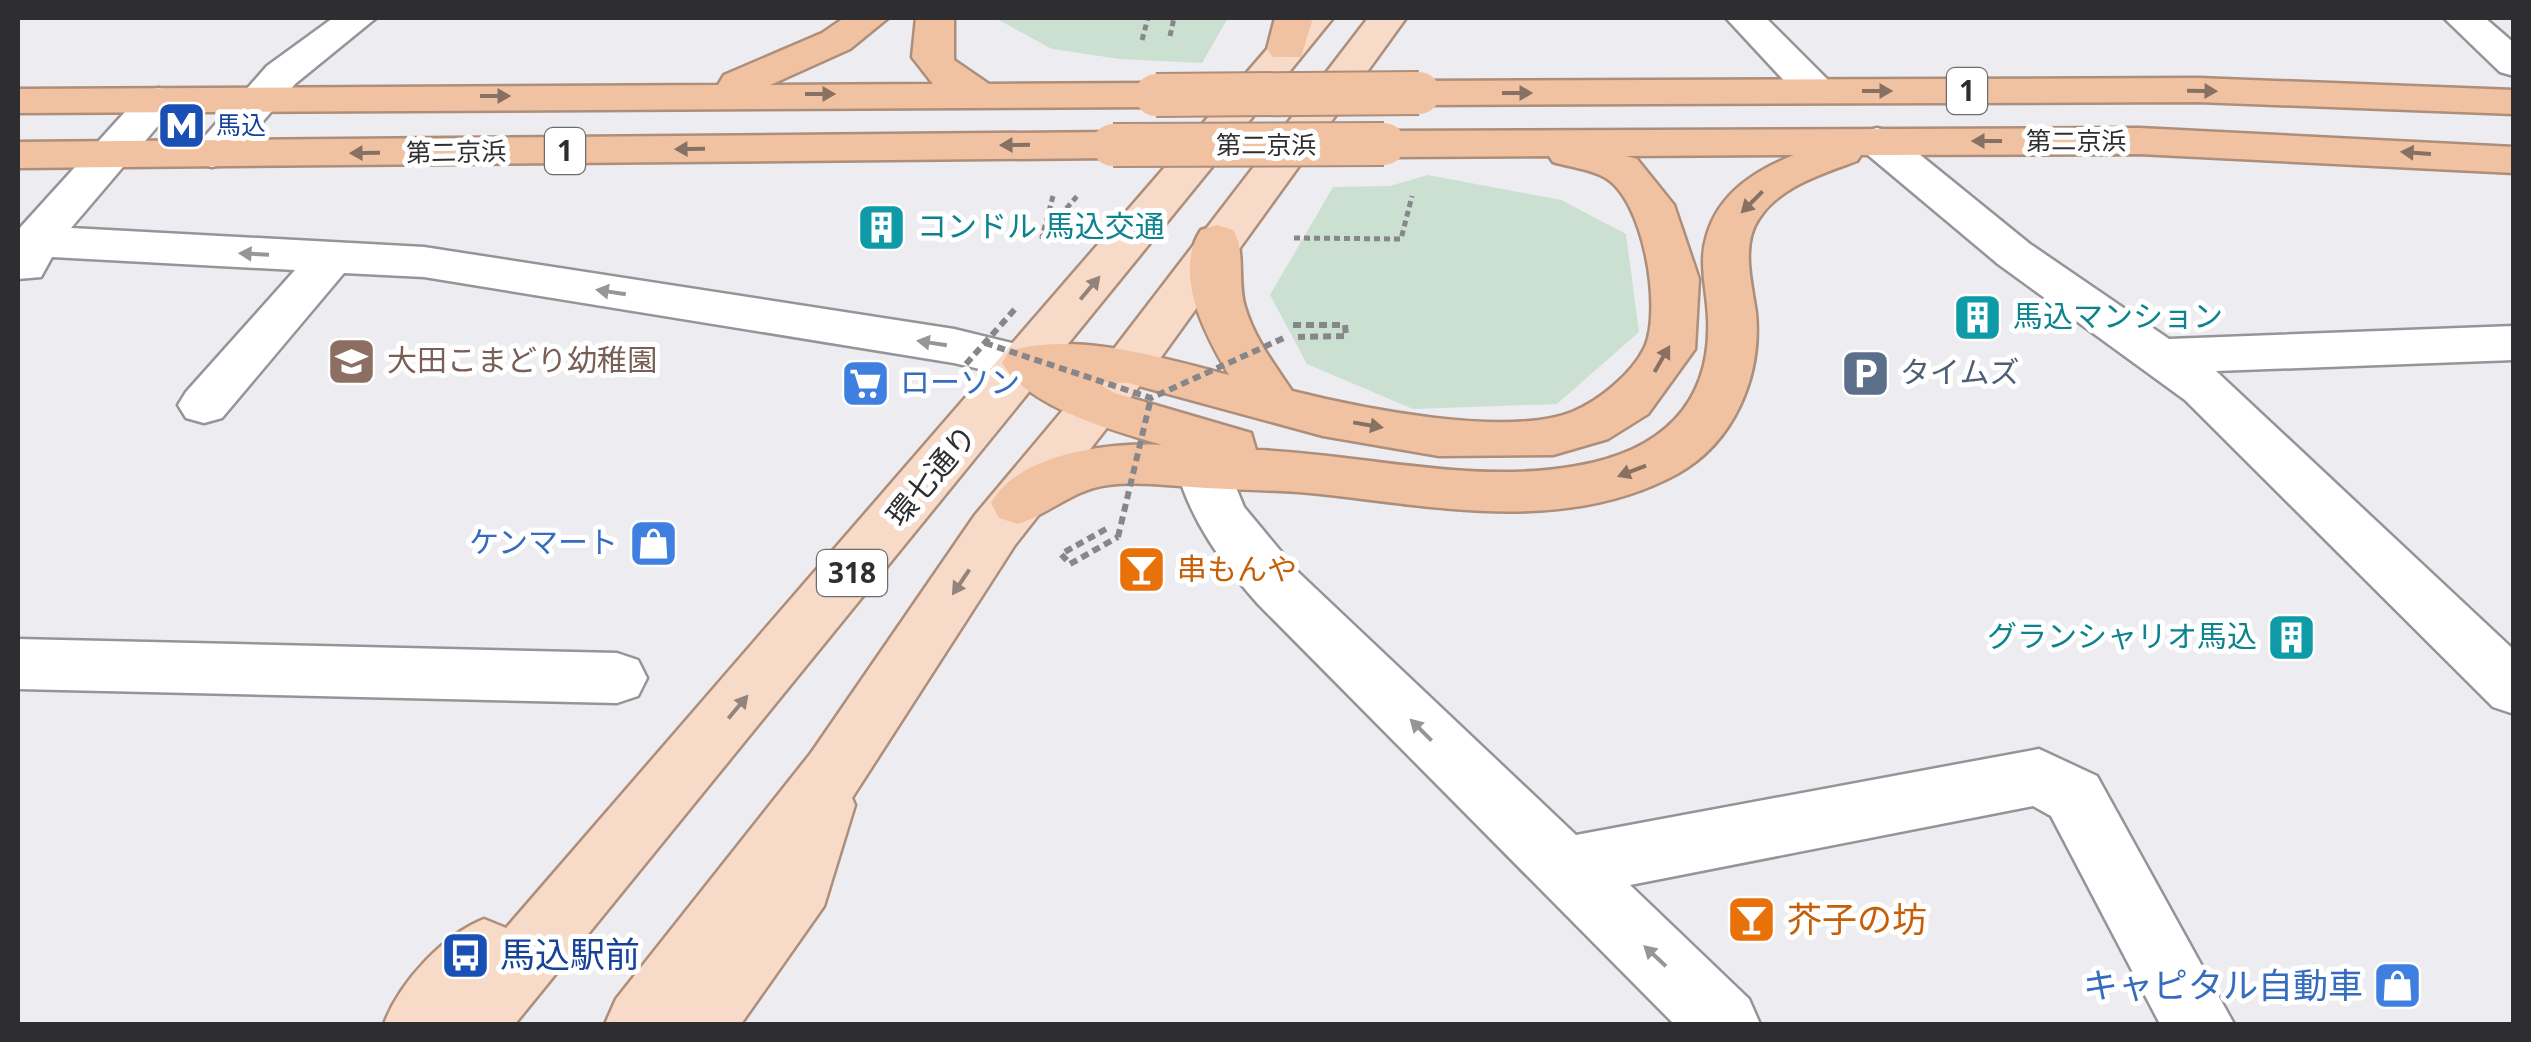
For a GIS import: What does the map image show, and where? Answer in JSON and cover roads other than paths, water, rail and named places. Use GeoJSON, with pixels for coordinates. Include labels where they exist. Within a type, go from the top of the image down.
{"type":"FeatureCollection","features":[{"type":"Feature","properties":{"kind":"highway"},"geometry":{"type":"LineString","coordinates":[[712,94],[790,64],[868,18]]}},
{"type":"Feature","properties":{"kind":"highway"},"geometry":{"type":"LineString","coordinates":[[936,18],[928,47],[933,64],[976,93]]}},
{"type":"Feature","properties":{"kind":"highway","name":"第二京浜"},"geometry":{"type":"LineString","coordinates":[[18,100],[2198,90],[2514,102]]}},
{"type":"Feature","properties":{"kind":"highway","name":"第二京浜"},"geometry":{"type":"LineString","coordinates":[[18,154],[2139,141],[2514,160]]}},
{"type":"Feature","properties":{"kind":"highway"},"geometry":{"type":"LineString","coordinates":[[1018,503],[1073,472],[1136,462],[1321,474],[1433,490],[1498,493],[1612,478],[1658,461],[1692,437],[1716,407],[1729,380],[1732,345],[1726,247],[1736,219],[1786,173],[1873,142]]}},
{"type":"Feature","properties":{"kind":"highway"},"geometry":{"type":"LineString","coordinates":[[1125,390],[1273,402],[1373,427],[1439,437],[1507,439],[1553,436],[1590,426],[1630,401],[1670,349],[1675,312],[1676,279],[1652,206],[1622,168],[1585,156],[1509,145]]}},
{"type":"Feature","properties":{"kind":"highway"},"geometry":{"type":"LineString","coordinates":[[1217,240],[1217,296],[1225,329],[1273,402]]}},
{"type":"Feature","properties":{"kind":"highway"},"geometry":{"type":"LineString","coordinates":[[1006,353],[1125,390],[1321,474]]}},
{"type":"Feature","properties":{"kind":"main road"},"geometry":{"type":"LineString","coordinates":[[641,1024],[833,773],[1018,503],[1125,390],[1217,240],[1387,18]]}},
{"type":"Feature","properties":{"kind":"main road","name":"環七通り"},"geometry":{"type":"LineString","coordinates":[[470,1024],[676,782],[1006,353],[1299,28]]}},
{"type":"Feature","properties":{"kind":"main road"},"geometry":{"type":"LineString","coordinates":[[698,1024],[800,884],[833,773]]}},
{"type":"Feature","properties":{"kind":"main road"},"geometry":{"type":"LineString","coordinates":[[420,1024],[491,944],[676,782]]}},
{"type":"Feature","properties":{"kind":"street"},"geometry":{"type":"LineString","coordinates":[[212,154],[258,98],[357,18]]}},
{"type":"Feature","properties":{"kind":"street"},"geometry":{"type":"LineString","coordinates":[[1745,18],[1816,91]]}},
{"type":"Feature","properties":{"kind":"street"},"geometry":{"type":"LineString","coordinates":[[2463,18],[2514,64]]}},
{"type":"Feature","properties":{"kind":"street"},"geometry":{"type":"LineString","coordinates":[[23,254],[159,100]]}},
{"type":"Feature","properties":{"kind":"street"},"geometry":{"type":"LineString","coordinates":[[1873,142],[2014,254],[2203,388],[2514,689]]}},
{"type":"Feature","properties":{"kind":"street"},"geometry":{"type":"LineString","coordinates":[[23,254],[424,262],[1006,353]]}},
{"type":"Feature","properties":{"kind":"street"},"geometry":{"type":"LineString","coordinates":[[204,405],[331,258]]}},
{"type":"Feature","properties":{"kind":"street"},"geometry":{"type":"LineString","coordinates":[[2158,356],[2514,343]]}},
{"type":"Feature","properties":{"kind":"street"},"geometry":{"type":"LineString","coordinates":[[1204,467],[1212,506],[1278,588],[1724,1024]]}},
{"type":"Feature","properties":{"kind":"street"},"geometry":{"type":"LineString","coordinates":[[18,664],[617,678]]}},
{"type":"Feature","properties":{"kind":"street"},"geometry":{"type":"LineString","coordinates":[[1562,868],[2039,777],[2074,796],[2198,1024]]}},
{"type":"Feature","properties":{"kind":"place","name":"馬込"},"geometry":{"type":"Point","coordinates":[181,125]}},
{"type":"Feature","properties":{"kind":"place","name":"コンドル 馬込交通"},"geometry":{"type":"Point","coordinates":[882,227]}},
{"type":"Feature","properties":{"kind":"place","name":"馬込マンション"},"geometry":{"type":"Point","coordinates":[1978,317]}},
{"type":"Feature","properties":{"kind":"place","name":"大田こまどり幼稚園"},"geometry":{"type":"Point","coordinates":[352,361]}},
{"type":"Feature","properties":{"kind":"place","name":"タイムズ"},"geometry":{"type":"Point","coordinates":[1865,373]}},
{"type":"Feature","properties":{"kind":"place","name":"ローソン"},"geometry":{"type":"Point","coordinates":[865,383]}},
{"type":"Feature","properties":{"kind":"place","name":"ケンマート"},"geometry":{"type":"Point","coordinates":[653,543]}},
{"type":"Feature","properties":{"kind":"place","name":"串もんや"},"geometry":{"type":"Point","coordinates":[1142,570]}},
{"type":"Feature","properties":{"kind":"place","name":"グランシャリオ馬込"},"geometry":{"type":"Point","coordinates":[2292,637]}},
{"type":"Feature","properties":{"kind":"place","name":"芥子の坊"},"geometry":{"type":"Point","coordinates":[1752,920]}},
{"type":"Feature","properties":{"kind":"place","name":"馬込駅前"},"geometry":{"type":"Point","coordinates":[465,955]}},
{"type":"Feature","properties":{"kind":"place","name":"キャピタル自動車"},"geometry":{"type":"Point","coordinates":[2398,986]}}]}
